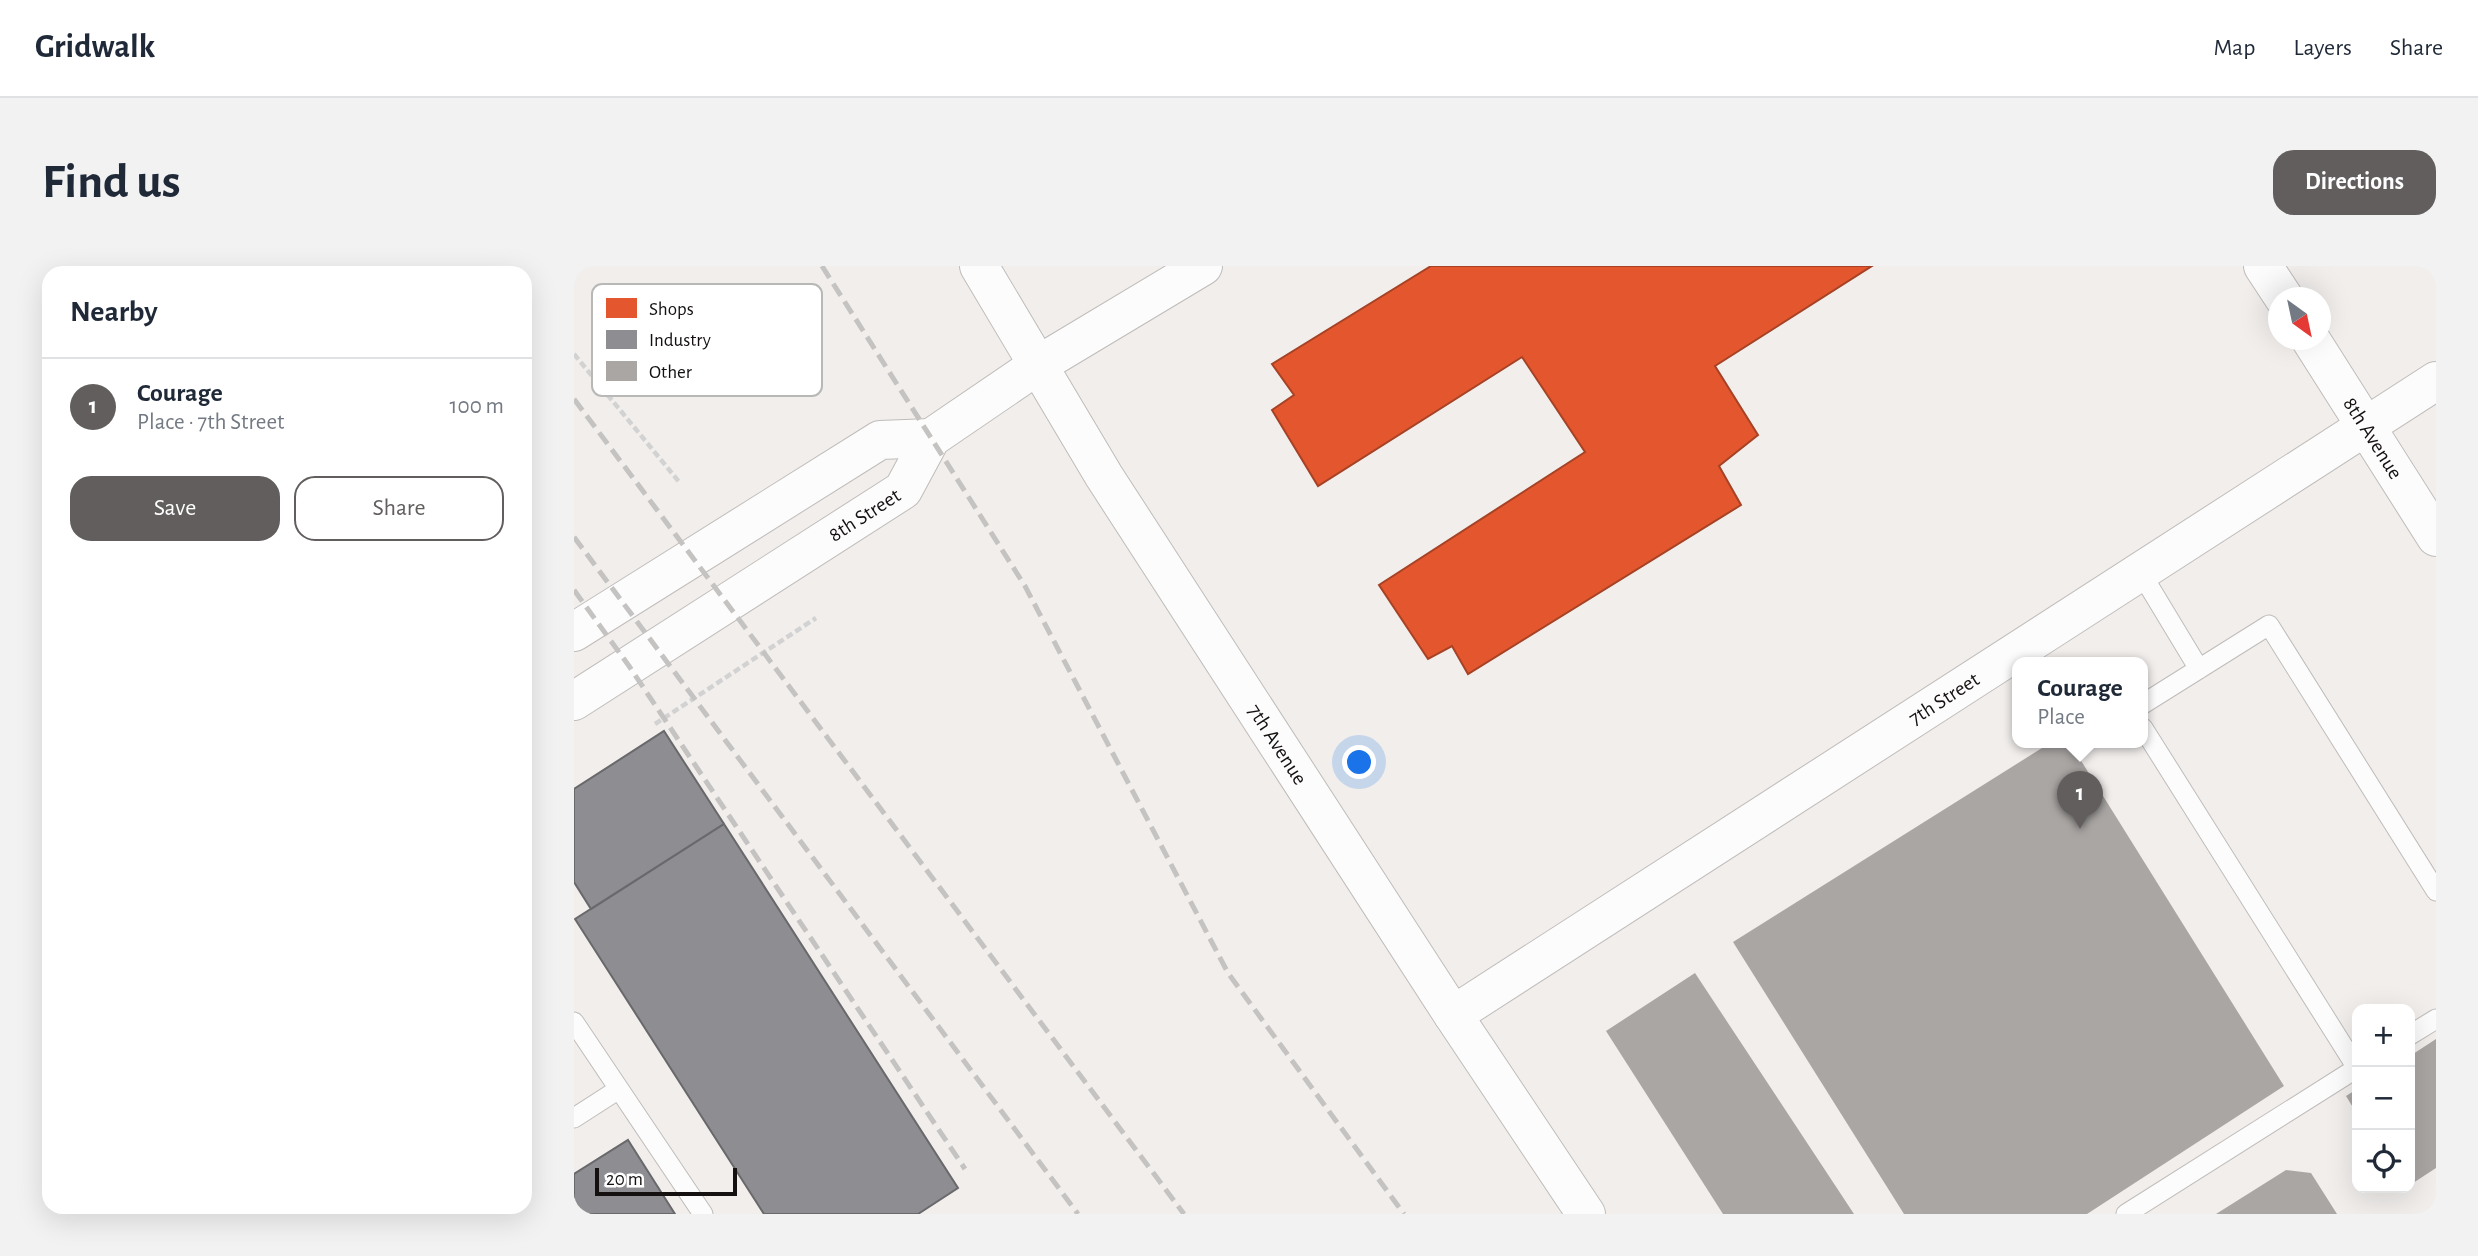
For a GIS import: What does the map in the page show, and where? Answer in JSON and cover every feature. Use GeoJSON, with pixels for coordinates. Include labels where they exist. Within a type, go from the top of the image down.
{"type":"FeatureCollection","features":[{"type":"Feature","properties":{"kind":"street","name":"7th Avenue"},"geometry":{"type":"LineString","coordinates":[[979,266],[1104,476],[1453,1015],[1587,1214]]}},
{"type":"Feature","properties":{"kind":"street","name":"8th Street"},"geometry":{"type":"LineString","coordinates":[[574,701],[903,490],[931,438],[1038,365],[1203,266]]}},
{"type":"Feature","properties":{"kind":"street"},"geometry":{"type":"LineString","coordinates":[[2263,266],[2277,287]]}},
{"type":"Feature","properties":{"kind":"street","name":"8th Avenue"},"geometry":{"type":"LineString","coordinates":[[2317,350],[2436,537]]}},
{"type":"Feature","properties":{"kind":"street","name":"7th Street"},"geometry":{"type":"LineString","coordinates":[[1453,1015],[2436,381]]}},
{"type":"Feature","properties":{"kind":"street"},"geometry":{"type":"LineString","coordinates":[[574,632],[880,440],[931,438]]}},
{"type":"Feature","properties":{"kind":"lane"},"geometry":{"type":"LineString","coordinates":[[2141,573],[2199,668]]}},
{"type":"Feature","properties":{"kind":"lane"},"geometry":{"type":"LineString","coordinates":[[2148,701],[2269,625],[2436,891]]}},
{"type":"Feature","properties":{"kind":"lane"},"geometry":{"type":"LineString","coordinates":[[2148,736],[2356,1067]]}},
{"type":"Feature","properties":{"kind":"lane"},"geometry":{"type":"LineString","coordinates":[[2415,1032],[2436,1019]]}},
{"type":"Feature","properties":{"kind":"lane"},"geometry":{"type":"LineString","coordinates":[[574,1022],[703,1214]]}},
{"type":"Feature","properties":{"kind":"lane"},"geometry":{"type":"LineString","coordinates":[[2126,1214],[2352,1071]]}},
{"type":"Feature","properties":{"kind":"lane"},"geometry":{"type":"LineString","coordinates":[[574,1118],[619,1090]]}},
{"type":"Feature","properties":{"kind":"path"},"geometry":{"type":"LineString","coordinates":[[574,354],[592,376]]}},
{"type":"Feature","properties":{"kind":"path"},"geometry":{"type":"LineString","coordinates":[[608,396],[680,484]]}},
{"type":"Feature","properties":{"kind":"path"},"geometry":{"type":"LineString","coordinates":[[655,724],[816,618]]}},
{"type":"Feature","properties":{"kind":"building: Shops"},"geometry":{"type":"Polygon","coordinates":[[[1431,266],[1872,266],[1715,366],[1758,435],[1719,466],[1741,505],[1468,674],[1452,646],[1428,659],[1379,585],[1585,452],[1522,357],[1318,486],[1272,410],[1294,395],[1272,364],[1431,266]]]}},
{"type":"Feature","properties":{"kind":"building: Industry"},"geometry":{"type":"Polygon","coordinates":[[[664,731],[724,824],[591,909],[574,882],[574,789],[664,731]]]}},
{"type":"Feature","properties":{"kind":"building: Industry"},"geometry":{"type":"Polygon","coordinates":[[[724,824],[958,1188],[918,1214],[764,1214],[575,919],[724,824]]]}},
{"type":"Feature","properties":{"kind":"building: Industry"},"geometry":{"type":"Polygon","coordinates":[[[628,1140],[675,1214],[574,1214],[574,1174],[628,1140]]]}},
{"type":"Feature","properties":{"kind":"building: Other"},"geometry":{"type":"Polygon","coordinates":[[[2042,748],[2073,748],[2284,1086],[2087,1214],[1904,1214],[1733,942],[2042,748]]]}},
{"type":"Feature","properties":{"kind":"building: Other"},"geometry":{"type":"Polygon","coordinates":[[[1695,973],[1854,1214],[1723,1214],[1606,1031],[1695,973]]]}},
{"type":"Feature","properties":{"kind":"building: Other"},"geometry":{"type":"Polygon","coordinates":[[[2436,1039],[2436,1168],[2415,1182],[2415,1067],[2415,1053],[2436,1039]]]}},
{"type":"Feature","properties":{"kind":"building: Other"},"geometry":{"type":"Polygon","coordinates":[[[2352,1092],[2352,1106],[2346,1096],[2352,1092]]]}},
{"type":"Feature","properties":{"kind":"building: Other"},"geometry":{"type":"Polygon","coordinates":[[[2286,1170],[2311,1173],[2337,1214],[2216,1214],[2286,1170]]]}},
{"type":"Feature","properties":{"kind":"railway"},"geometry":{"type":"LineString","coordinates":[[822,266],[1025,586],[1228,973],[1404,1214]]}},
{"type":"Feature","properties":{"kind":"railway"},"geometry":{"type":"LineString","coordinates":[[574,399],[1184,1214]]}},
{"type":"Feature","properties":{"kind":"railway"},"geometry":{"type":"LineString","coordinates":[[574,537],[1078,1214]]}},
{"type":"Feature","properties":{"kind":"railway"},"geometry":{"type":"LineString","coordinates":[[574,590],[629,666],[965,1169]]}},
{"type":"Feature","properties":{"kind":"place","name":"Courage"},"geometry":{"type":"Point","coordinates":[2080,829]}}]}
